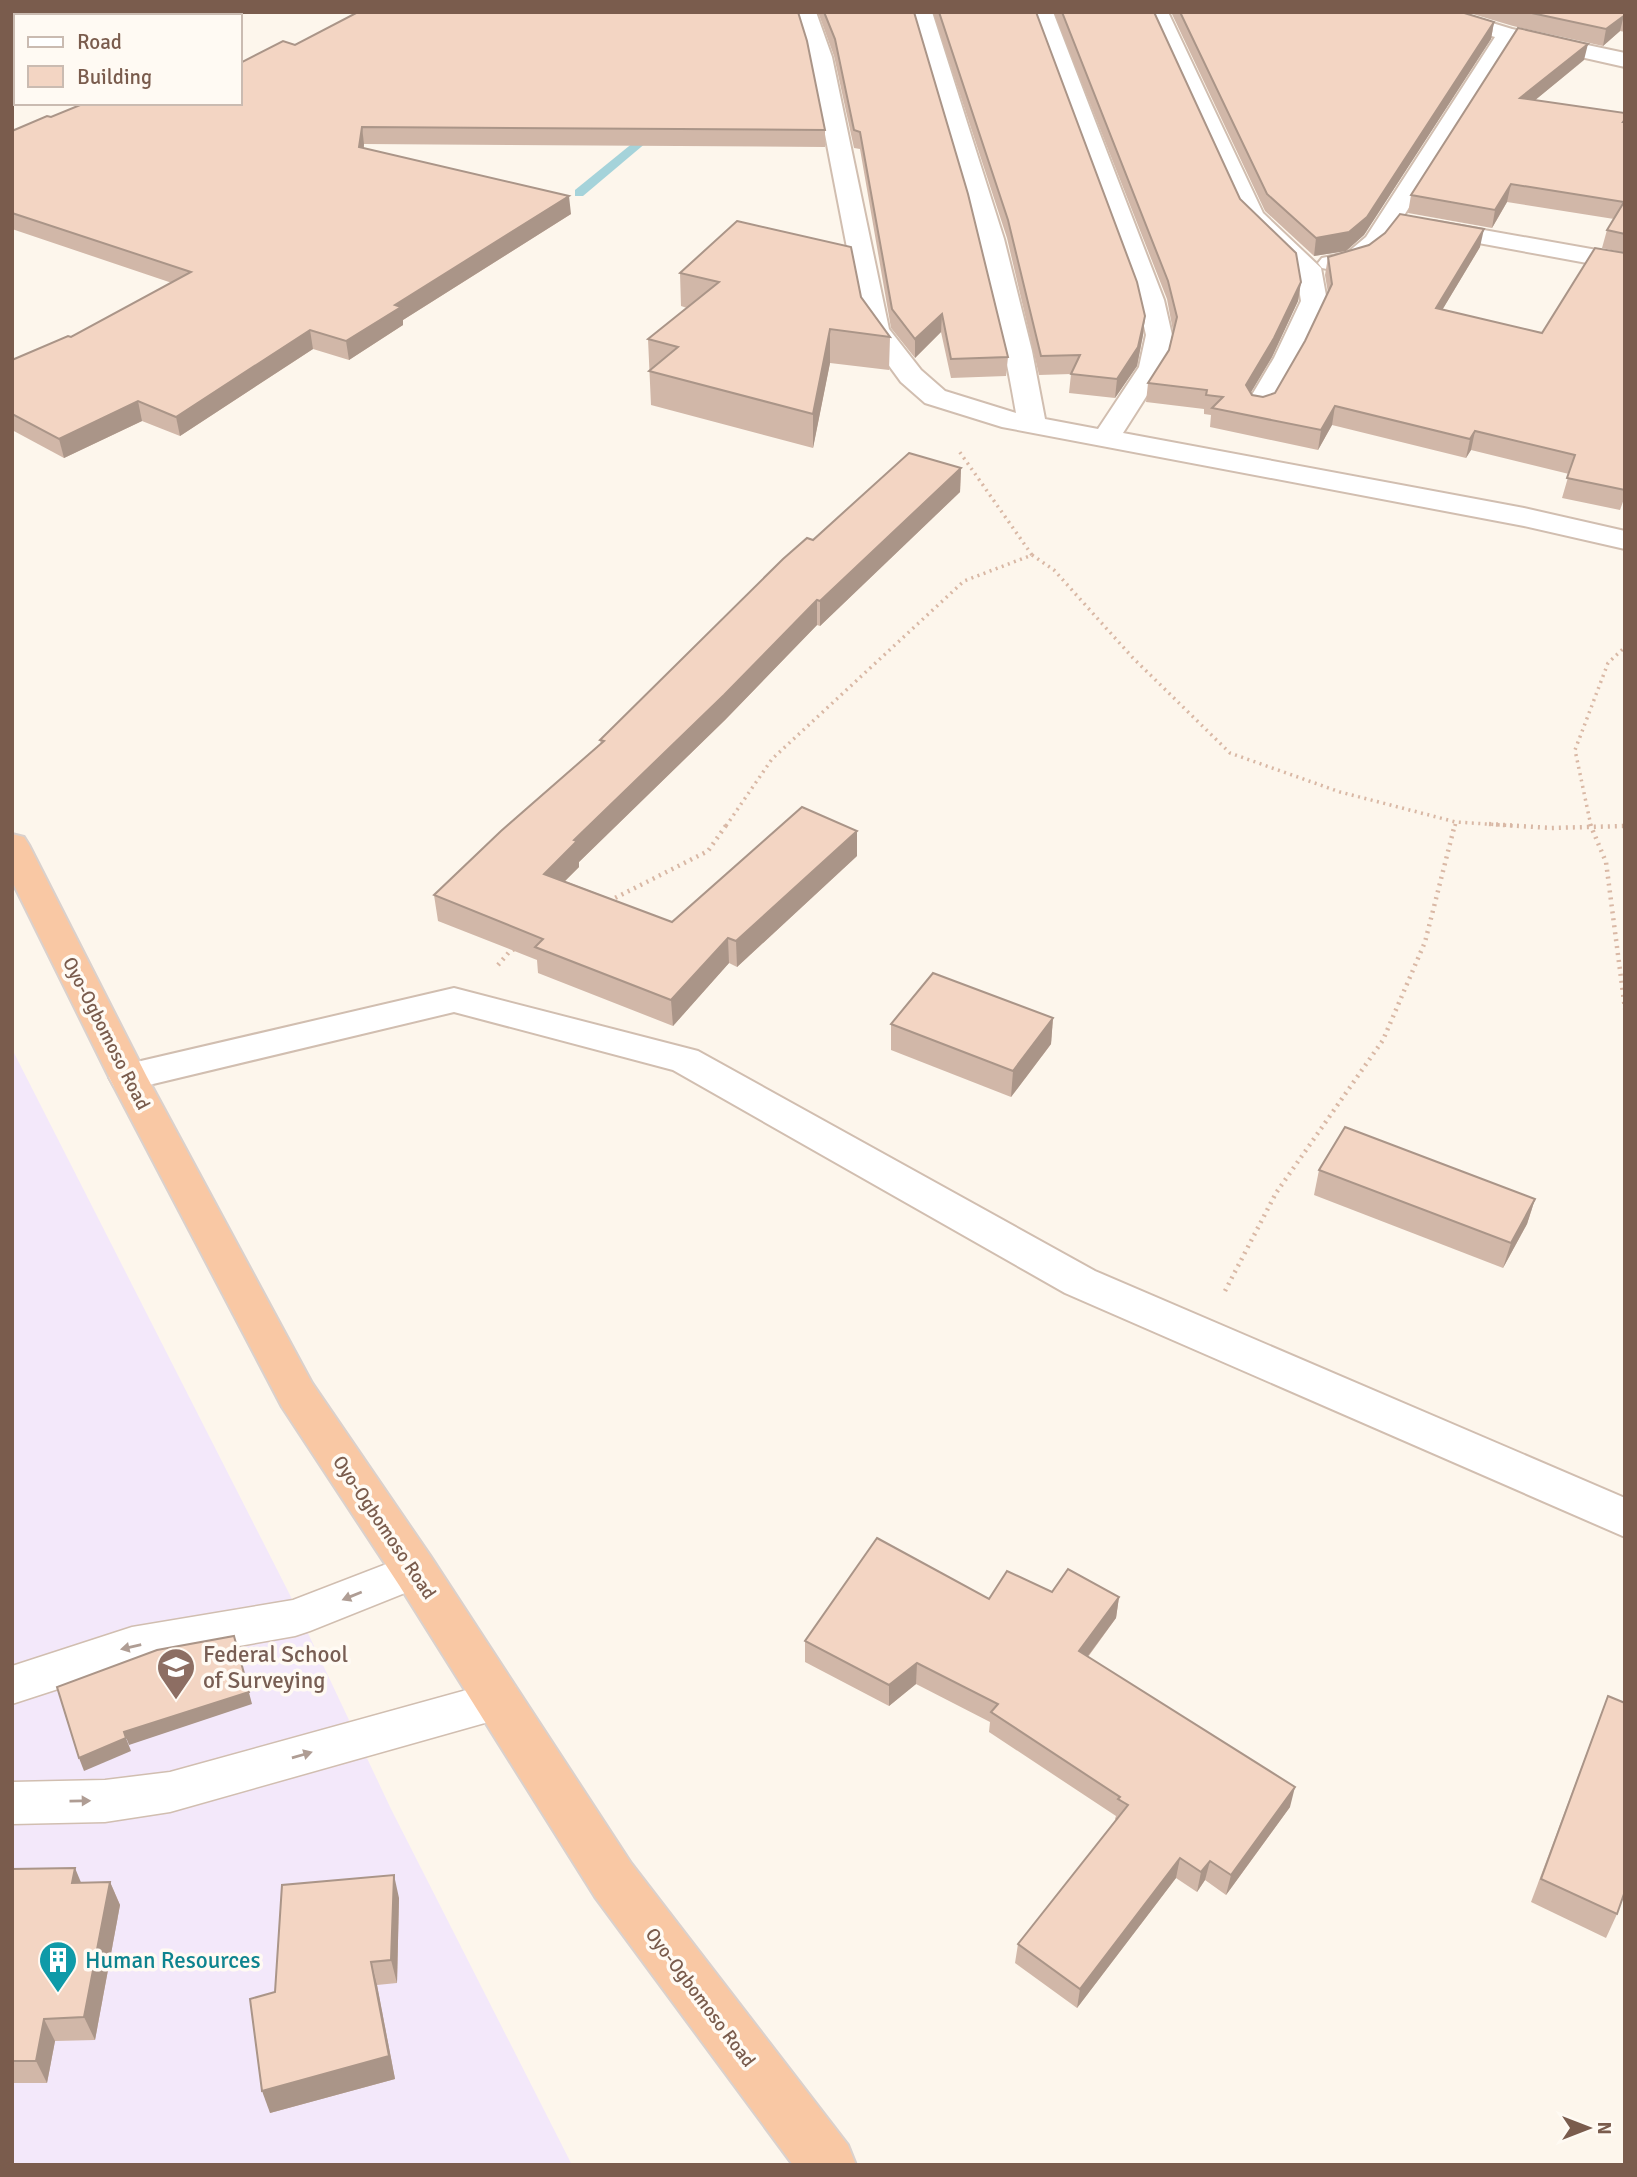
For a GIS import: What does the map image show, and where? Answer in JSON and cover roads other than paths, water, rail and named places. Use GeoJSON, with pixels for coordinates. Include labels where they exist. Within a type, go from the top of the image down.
{"type":"FeatureCollection","features":[{"type":"Feature","properties":{"kind":"highway","name":"Oyo-Ogbomoso Road"},"geometry":{"type":"LineString","coordinates":[[12,845],[128,1077],[297,1395],[499,1700],[613,1881],[828,2165]]}},
{"type":"Feature","properties":{"kind":"street"},"geometry":{"type":"LineString","coordinates":[[804,12],[821,57],[876,330],[911,376],[934,397],[1032,424],[1524,517],[1625,540]]}},
{"type":"Feature","properties":{"kind":"street"},"geometry":{"type":"LineString","coordinates":[[921,12],[992,239],[1019,351],[1032,424]]}},
{"type":"Feature","properties":{"kind":"street"},"geometry":{"type":"LineString","coordinates":[[1042,12],[1151,300],[1158,335],[1152,367],[1105,439]]}},
{"type":"Feature","properties":{"kind":"street"},"geometry":{"type":"LineString","coordinates":[[1157,12],[1252,216],[1308,268],[1314,301],[1287,358],[1260,405]]}},
{"type":"Feature","properties":{"kind":"street"},"geometry":{"type":"LineString","coordinates":[[1432,12],[1508,34],[1625,60]]}},
{"type":"Feature","properties":{"kind":"street"},"geometry":{"type":"LineString","coordinates":[[1308,268],[1355,259],[1374,242],[1508,34]]}},
{"type":"Feature","properties":{"kind":"street"},"geometry":{"type":"LineString","coordinates":[[1389,220],[1625,263]]}},
{"type":"Feature","properties":{"kind":"street"},"geometry":{"type":"LineString","coordinates":[[128,1077],[454,1000],[685,1060],[1080,1282],[1625,1518]]}},
{"type":"Feature","properties":{"kind":"lane"},"geometry":{"type":"LineString","coordinates":[[12,1685],[132,1646],[295,1618],[415,1571]]}},
{"type":"Feature","properties":{"kind":"lane"},"geometry":{"type":"LineString","coordinates":[[12,1803],[105,1801],[170,1792],[499,1700]]}},
{"type":"Feature","properties":{"kind":"waterway"},"geometry":{"type":"LineString","coordinates":[[579,193],[654,131]]}},
{"type":"Feature","properties":{"kind":"place","name":"Federal School of Surveying"},"geometry":{"type":"Point","coordinates":[176,1701]}},
{"type":"Feature","properties":{"kind":"place","name":"Human Resources"},"geometry":{"type":"Point","coordinates":[58,1994]}}]}
